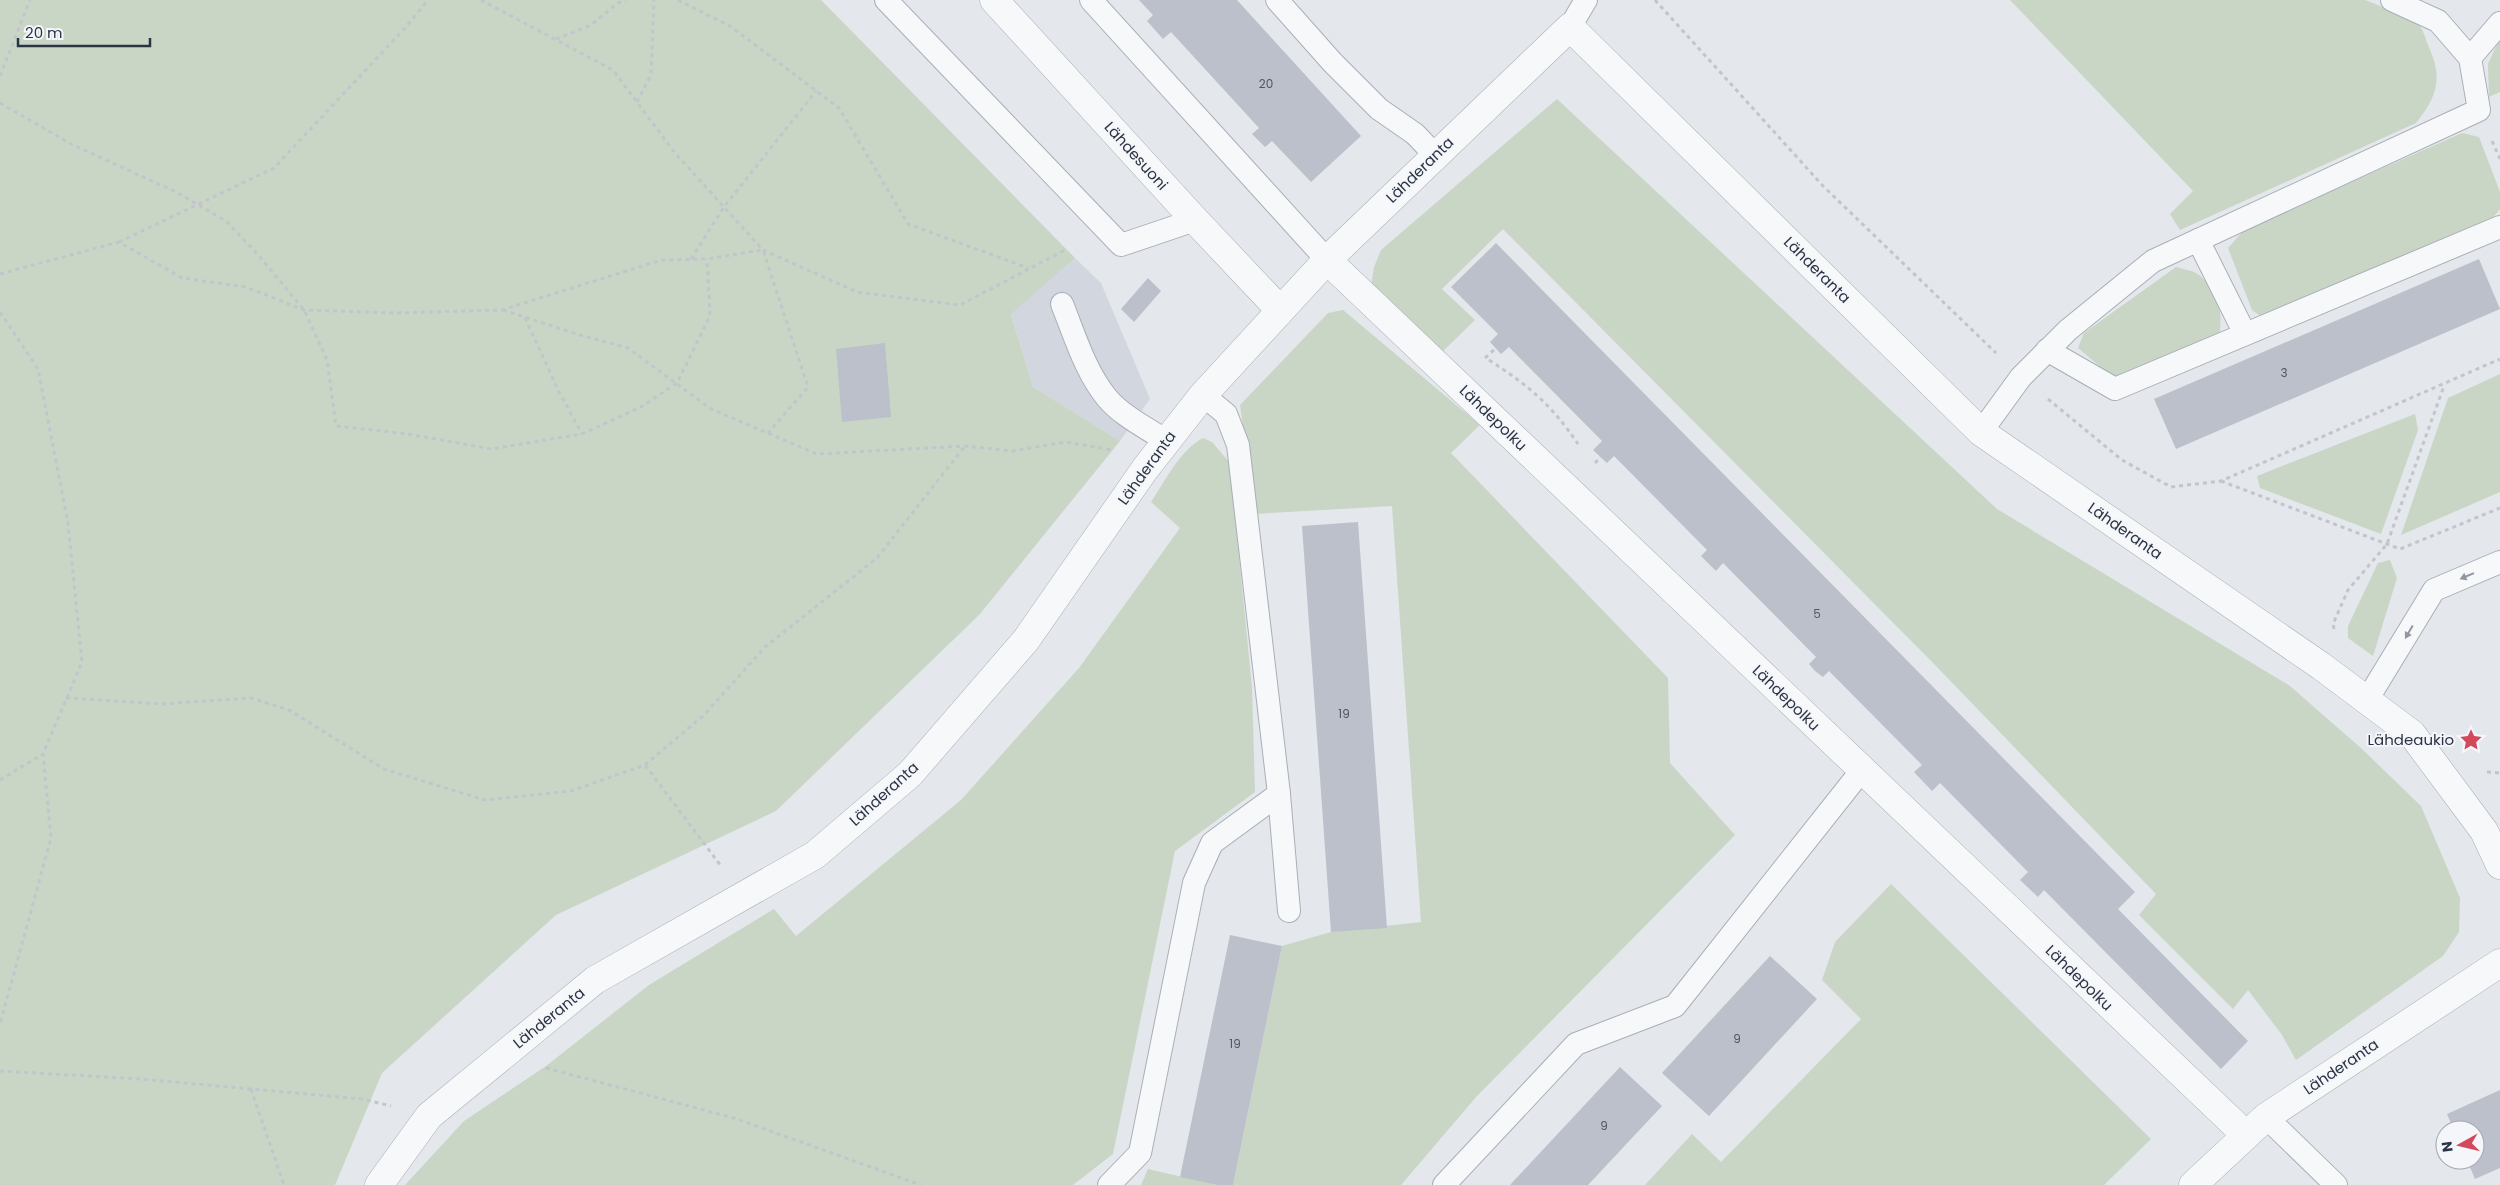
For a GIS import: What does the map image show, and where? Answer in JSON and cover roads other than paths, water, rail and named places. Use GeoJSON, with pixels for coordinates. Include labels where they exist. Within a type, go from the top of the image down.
{"type":"FeatureCollection","features":[{"type":"Feature","properties":{"kind":"street","name":"Lähdesuoni"},"geometry":{"type":"LineString","coordinates":[[994,0],[1279,309]]}},
{"type":"Feature","properties":{"kind":"street","name":"Lähderanta"},"geometry":{"type":"LineString","coordinates":[[379,1185],[430,1116],[595,980],[815,855],[910,774],[1026,640],[1145,469],[1203,395],[1279,309],[1327,260],[1570,27],[1980,432],[2321,666],[2412,734],[2484,831],[2500,865]]}},
{"type":"Feature","properties":{"kind":"street","name":"Lähdepolku"},"geometry":{"type":"LineString","coordinates":[[1327,260],[2246,1135]]}},
{"type":"Feature","properties":{"kind":"street","name":"Lähderanta"},"geometry":{"type":"LineString","coordinates":[[2193,1185],[2266,1117],[2500,963]]}},
{"type":"Feature","properties":{"kind":"lane"},"geometry":{"type":"LineString","coordinates":[[886,0],[1120,245],[1195,220]]}},
{"type":"Feature","properties":{"kind":"lane"},"geometry":{"type":"LineString","coordinates":[[1091,0],[1327,260]]}},
{"type":"Feature","properties":{"kind":"lane"},"geometry":{"type":"LineString","coordinates":[[1277,0],[1339,70],[1379,109],[1415,134],[1435,155]]}},
{"type":"Feature","properties":{"kind":"lane"},"geometry":{"type":"LineString","coordinates":[[1570,27],[1586,0]]}},
{"type":"Feature","properties":{"kind":"lane"},"geometry":{"type":"LineString","coordinates":[[1980,432],[2021,377],[2047,350],[2068,330],[2152,262],[2479,110],[2470,58],[2438,20],[2392,0]]}},
{"type":"Feature","properties":{"kind":"lane"},"geometry":{"type":"LineString","coordinates":[[2470,58],[2500,23]]}},
{"type":"Feature","properties":{"kind":"lane"},"geometry":{"type":"LineString","coordinates":[[2047,350],[2114,389],[2500,227]]}},
{"type":"Feature","properties":{"kind":"lane"},"geometry":{"type":"LineString","coordinates":[[2198,240],[2245,334]]}},
{"type":"Feature","properties":{"kind":"lane"},"geometry":{"type":"LineString","coordinates":[[1062,304],[1090,373],[1108,399],[1134,420],[1166,441]]}},
{"type":"Feature","properties":{"kind":"lane"},"geometry":{"type":"LineString","coordinates":[[1203,395],[1226,414],[1238,445],[1279,794],[1289,911]]}},
{"type":"Feature","properties":{"kind":"lane"},"geometry":{"type":"LineString","coordinates":[[2367,700],[2434,590],[2500,562]]}},
{"type":"Feature","properties":{"kind":"lane"},"geometry":{"type":"LineString","coordinates":[[1444,1185],[1576,1044],[1675,1006],[1862,770]]}},
{"type":"Feature","properties":{"kind":"lane"},"geometry":{"type":"LineString","coordinates":[[1109,1185],[1140,1154],[1194,882],[1212,842],[1279,794]]}},
{"type":"Feature","properties":{"kind":"lane"},"geometry":{"type":"LineString","coordinates":[[2266,1117],[2336,1185]]}},
{"type":"Feature","properties":{"kind":"place","name":"Lähdeaukio"},"geometry":{"type":"Point","coordinates":[2471,740]}}]}
